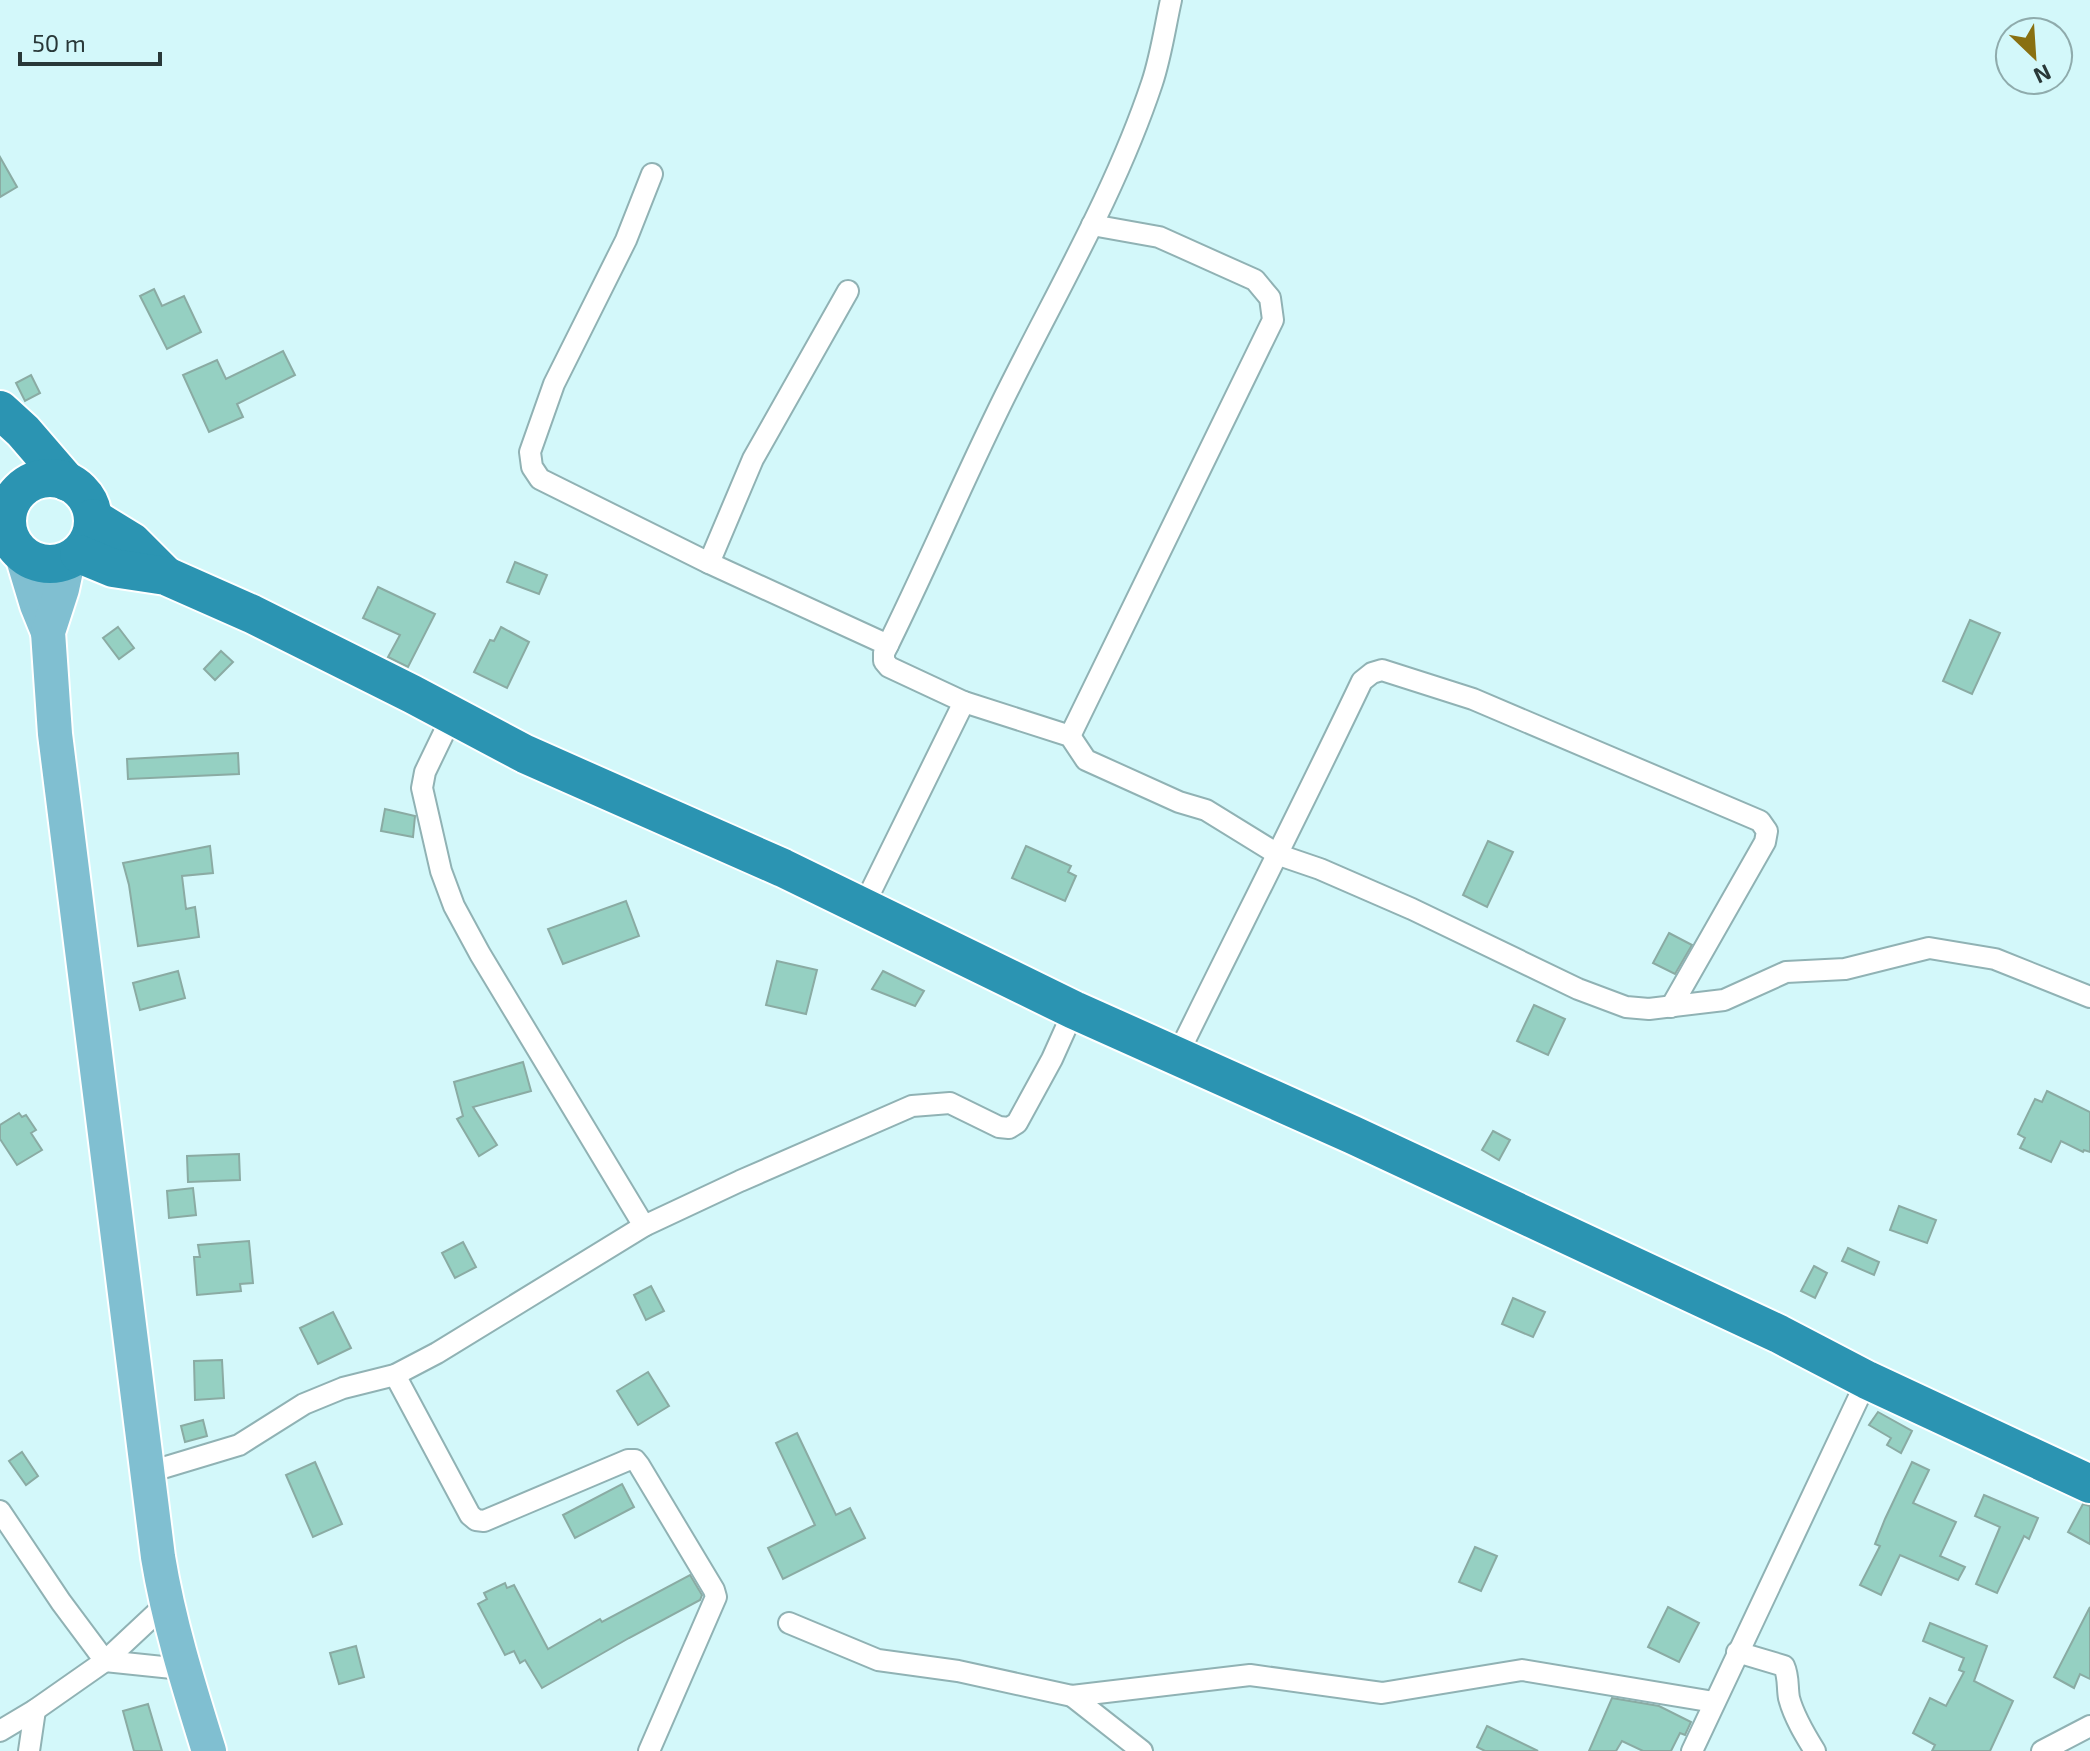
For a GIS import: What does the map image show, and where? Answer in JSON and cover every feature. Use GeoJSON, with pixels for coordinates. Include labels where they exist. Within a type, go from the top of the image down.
{"type":"FeatureCollection","features":[{"type":"Feature","properties":{"kind":"highway"},"geometry":{"type":"LineString","coordinates":[[0,410],[85,497],[93,518],[92,531],[73,557]]}},
{"type":"Feature","properties":{"kind":"highway"},"geometry":{"type":"LineString","coordinates":[[67,482],[55,479],[32,482],[6,495],[11,540],[34,561],[49,564],[73,557],[113,568],[166,576],[266,621],[525,754],[783,868],[1074,1010],[1178,1054],[1779,1334],[1867,1380],[2090,1484]]}},
{"type":"Feature","properties":{"kind":"highway"},"geometry":{"type":"LineString","coordinates":[[93,518],[132,542],[166,576]]}},
{"type":"Feature","properties":{"kind":"main road"},"geometry":{"type":"LineString","coordinates":[[21,552],[48,632],[55,734],[146,1473],[166,1604],[182,1669],[209,1751]]}},
{"type":"Feature","properties":{"kind":"main road"},"geometry":{"type":"LineString","coordinates":[[48,632],[73,557]]}},
{"type":"Feature","properties":{"kind":"street"},"geometry":{"type":"LineString","coordinates":[[1171,0],[1152,81],[1092,225],[1010,385],[884,653],[884,661],[889,667],[964,702],[1070,736],[1086,760],[1179,802],[1206,810],[1279,855],[1412,909],[1578,989],[1626,1007],[1671,1007],[1724,1000],[1786,972],[1845,969],[1929,948],[1995,959],[2090,997]]}},
{"type":"Feature","properties":{"kind":"street"},"geometry":{"type":"LineString","coordinates":[[652,174],[626,240],[554,384],[530,452],[532,467],[540,479],[709,563],[888,645]]}},
{"type":"Feature","properties":{"kind":"street"},"geometry":{"type":"LineString","coordinates":[[1070,736],[1273,320],[1270,298],[1255,280],[1159,237],[1092,225]]}},
{"type":"Feature","properties":{"kind":"street"},"geometry":{"type":"LineString","coordinates":[[709,563],[753,459],[848,291]]}},
{"type":"Feature","properties":{"kind":"street"},"geometry":{"type":"LineString","coordinates":[[1178,1054],[1258,891],[1279,855],[1362,681],[1382,670],[1473,699],[1760,821],[1767,831],[1765,842],[1671,1007]]}},
{"type":"Feature","properties":{"kind":"street"},"geometry":{"type":"LineString","coordinates":[[863,907],[964,702]]}},
{"type":"Feature","properties":{"kind":"street"},"geometry":{"type":"LineString","coordinates":[[452,716],[425,772],[422,788],[441,871],[454,906],[644,1226]]}},
{"type":"Feature","properties":{"kind":"street"},"geometry":{"type":"LineString","coordinates":[[146,1473],[239,1445],[304,1404],[343,1388],[395,1375],[437,1353],[644,1226],[752,1175],[912,1106],[950,1103],[999,1127],[1009,1128],[1017,1123],[1052,1059],[1074,1010]]}},
{"type":"Feature","properties":{"kind":"street"},"geometry":{"type":"LineString","coordinates":[[395,1375],[470,1515],[476,1520],[484,1521],[628,1460],[635,1460],[639,1465],[716,1597],[649,1751]]}},
{"type":"Feature","properties":{"kind":"street"},"geometry":{"type":"LineString","coordinates":[[1692,1751],[1867,1380]]}},
{"type":"Feature","properties":{"kind":"street"},"geometry":{"type":"LineString","coordinates":[[0,1511],[105,1661],[182,1669]]}},
{"type":"Feature","properties":{"kind":"street"},"geometry":{"type":"LineString","coordinates":[[0,1731],[105,1661],[166,1604]]}},
{"type":"Feature","properties":{"kind":"street"},"geometry":{"type":"LineString","coordinates":[[789,1623],[878,1660],[958,1671],[1072,1696],[1250,1675],[1382,1693],[1522,1670],[1714,1702]]}},
{"type":"Feature","properties":{"kind":"street"},"geometry":{"type":"LineString","coordinates":[[1737,1652],[1784,1666],[1789,1697],[1804,1735],[1815,1751]]}},
{"type":"Feature","properties":{"kind":"street"},"geometry":{"type":"LineString","coordinates":[[1072,1696],[1142,1751]]}},
{"type":"Feature","properties":{"kind":"street"},"geometry":{"type":"LineString","coordinates":[[29,1751],[35,1710]]}},
{"type":"Feature","properties":{"kind":"street"},"geometry":{"type":"LineString","coordinates":[[2042,1751],[2085,1728],[2090,1749]]}},
{"type":"Feature","properties":{"kind":"building"},"geometry":{"type":"Polygon","coordinates":[[[0,157],[17,187],[0,197],[0,157]]]}},
{"type":"Feature","properties":{"kind":"building"},"geometry":{"type":"Polygon","coordinates":[[[154,289],[162,306],[184,296],[201,332],[167,349],[140,296],[154,289]]]}},
{"type":"Feature","properties":{"kind":"building"},"geometry":{"type":"Polygon","coordinates":[[[283,351],[295,375],[237,404],[243,417],[209,432],[183,375],[217,360],[226,379],[283,351]]]}},
{"type":"Feature","properties":{"kind":"building"},"geometry":{"type":"Polygon","coordinates":[[[31,375],[40,393],[25,401],[16,383],[31,375]]]}},
{"type":"Feature","properties":{"kind":"building"},"geometry":{"type":"Polygon","coordinates":[[[515,562],[547,575],[539,594],[507,582],[515,562]]]}},
{"type":"Feature","properties":{"kind":"building"},"geometry":{"type":"Polygon","coordinates":[[[378,587],[435,614],[408,667],[388,657],[400,635],[363,618],[378,587]]]}},
{"type":"Feature","properties":{"kind":"building"},"geometry":{"type":"Polygon","coordinates":[[[1970,620],[2000,633],[1972,694],[1943,681],[1970,620]]]}},
{"type":"Feature","properties":{"kind":"building"},"geometry":{"type":"Polygon","coordinates":[[[118,627],[134,648],[119,659],[103,638],[118,627]]]}},
{"type":"Feature","properties":{"kind":"building"},"geometry":{"type":"Polygon","coordinates":[[[501,627],[529,642],[507,688],[474,672],[490,640],[494,641],[501,627]]]}},
{"type":"Feature","properties":{"kind":"building"},"geometry":{"type":"Polygon","coordinates":[[[221,651],[233,662],[215,680],[204,669],[221,651]]]}},
{"type":"Feature","properties":{"kind":"building"},"geometry":{"type":"Polygon","coordinates":[[[238,753],[239,774],[128,779],[127,759],[238,753]]]}},
{"type":"Feature","properties":{"kind":"building"},"geometry":{"type":"Polygon","coordinates":[[[385,809],[415,816],[413,837],[381,831],[385,809]]]}},
{"type":"Feature","properties":{"kind":"building"},"geometry":{"type":"Polygon","coordinates":[[[1488,841],[1513,852],[1487,907],[1463,895],[1488,841]]]}},
{"type":"Feature","properties":{"kind":"building"},"geometry":{"type":"Polygon","coordinates":[[[210,846],[213,873],[182,876],[186,909],[195,907],[199,937],[138,946],[123,863],[210,846]]]}},
{"type":"Feature","properties":{"kind":"building"},"geometry":{"type":"Polygon","coordinates":[[[1026,846],[1071,866],[1068,872],[1076,876],[1065,901],[1012,878],[1026,846]]]}},
{"type":"Feature","properties":{"kind":"building"},"geometry":{"type":"Polygon","coordinates":[[[626,901],[639,936],[563,964],[548,929],[626,901]]]}},
{"type":"Feature","properties":{"kind":"building"},"geometry":{"type":"Polygon","coordinates":[[[1669,933],[1692,945],[1675,974],[1653,963],[1669,933]]]}},
{"type":"Feature","properties":{"kind":"building"},"geometry":{"type":"Polygon","coordinates":[[[777,961],[817,970],[806,1014],[766,1005],[777,961]]]}},
{"type":"Feature","properties":{"kind":"building"},"geometry":{"type":"Polygon","coordinates":[[[178,971],[185,998],[140,1010],[133,983],[178,971]]]}},
{"type":"Feature","properties":{"kind":"building"},"geometry":{"type":"Polygon","coordinates":[[[883,971],[924,991],[915,1006],[872,989],[883,971]]]}},
{"type":"Feature","properties":{"kind":"building"},"geometry":{"type":"Polygon","coordinates":[[[1534,1005],[1565,1019],[1548,1055],[1517,1041],[1534,1005]]]}},
{"type":"Feature","properties":{"kind":"building"},"geometry":{"type":"Polygon","coordinates":[[[523,1062],[531,1091],[473,1107],[497,1145],[479,1156],[457,1119],[463,1116],[454,1082],[523,1062]]]}},
{"type":"Feature","properties":{"kind":"building"},"geometry":{"type":"Polygon","coordinates":[[[2047,1091],[2090,1112],[2090,1152],[2083,1152],[2061,1141],[2051,1162],[2020,1148],[2025,1138],[2018,1134],[2035,1099],[2042,1102],[2047,1091]]]}},
{"type":"Feature","properties":{"kind":"building"},"geometry":{"type":"Polygon","coordinates":[[[19,1113],[22,1117],[26,1115],[36,1130],[31,1133],[42,1150],[17,1165],[0,1139],[0,1125],[19,1113]]]}},
{"type":"Feature","properties":{"kind":"building"},"geometry":{"type":"Polygon","coordinates":[[[1493,1131],[1510,1140],[1499,1160],[1482,1150],[1493,1131]]]}},
{"type":"Feature","properties":{"kind":"building"},"geometry":{"type":"Polygon","coordinates":[[[239,1154],[240,1180],[188,1182],[187,1156],[239,1154]]]}},
{"type":"Feature","properties":{"kind":"building"},"geometry":{"type":"Polygon","coordinates":[[[193,1188],[196,1215],[169,1218],[167,1191],[193,1188]]]}},
{"type":"Feature","properties":{"kind":"building"},"geometry":{"type":"Polygon","coordinates":[[[1899,1206],[1936,1220],[1927,1243],[1890,1230],[1899,1206]]]}},
{"type":"Feature","properties":{"kind":"building"},"geometry":{"type":"Polygon","coordinates":[[[249,1241],[253,1283],[240,1284],[241,1291],[197,1295],[194,1257],[200,1257],[198,1245],[249,1241]]]}},
{"type":"Feature","properties":{"kind":"building"},"geometry":{"type":"Polygon","coordinates":[[[463,1242],[476,1267],[455,1278],[442,1253],[463,1242]]]}},
{"type":"Feature","properties":{"kind":"building"},"geometry":{"type":"Polygon","coordinates":[[[1848,1248],[1879,1262],[1874,1275],[1842,1261],[1848,1248]]]}},
{"type":"Feature","properties":{"kind":"building"},"geometry":{"type":"Polygon","coordinates":[[[1814,1266],[1827,1273],[1815,1298],[1801,1291],[1814,1266]]]}},
{"type":"Feature","properties":{"kind":"building"},"geometry":{"type":"Polygon","coordinates":[[[651,1286],[664,1311],[646,1320],[634,1295],[651,1286]]]}},
{"type":"Feature","properties":{"kind":"building"},"geometry":{"type":"Polygon","coordinates":[[[1513,1298],[1545,1312],[1533,1337],[1502,1324],[1513,1298]]]}},
{"type":"Feature","properties":{"kind":"building"},"geometry":{"type":"Polygon","coordinates":[[[333,1312],[351,1348],[318,1364],[300,1328],[333,1312]]]}},
{"type":"Feature","properties":{"kind":"building"},"geometry":{"type":"Polygon","coordinates":[[[222,1360],[224,1398],[195,1400],[194,1361],[222,1360]]]}},
{"type":"Feature","properties":{"kind":"building"},"geometry":{"type":"Polygon","coordinates":[[[648,1372],[669,1406],[638,1425],[617,1391],[648,1372]]]}},
{"type":"Feature","properties":{"kind":"building"},"geometry":{"type":"Polygon","coordinates":[[[1878,1412],[1912,1431],[1901,1453],[1887,1445],[1891,1438],[1869,1425],[1878,1412]]]}},
{"type":"Feature","properties":{"kind":"building"},"geometry":{"type":"Polygon","coordinates":[[[203,1420],[207,1436],[185,1442],[181,1426],[203,1420]]]}},
{"type":"Feature","properties":{"kind":"building"},"geometry":{"type":"Polygon","coordinates":[[[797,1433],[836,1515],[850,1508],[865,1538],[783,1579],[768,1548],[815,1525],[776,1443],[797,1433]]]}},
{"type":"Feature","properties":{"kind":"building"},"geometry":{"type":"Polygon","coordinates":[[[22,1452],[38,1476],[26,1485],[9,1461],[22,1452]]]}},
{"type":"Feature","properties":{"kind":"building"},"geometry":{"type":"Polygon","coordinates":[[[315,1462],[342,1524],[313,1537],[286,1475],[315,1462]]]}},
{"type":"Feature","properties":{"kind":"building"},"geometry":{"type":"Polygon","coordinates":[[[1912,1462],[1929,1470],[1913,1503],[1956,1522],[1940,1556],[1965,1567],[1958,1580],[1900,1555],[1881,1595],[1860,1585],[1880,1546],[1875,1544],[1912,1462]]]}},
{"type":"Feature","properties":{"kind":"building"},"geometry":{"type":"Polygon","coordinates":[[[622,1484],[634,1507],[575,1538],[563,1515],[622,1484]]]}},
{"type":"Feature","properties":{"kind":"building"},"geometry":{"type":"Polygon","coordinates":[[[1984,1495],[2038,1518],[2029,1539],[2024,1536],[1997,1593],[1976,1584],[2000,1527],[1975,1516],[1984,1495]]]}},
{"type":"Feature","properties":{"kind":"building"},"geometry":{"type":"Polygon","coordinates":[[[2083,1504],[2090,1506],[2090,1544],[2068,1532],[2083,1504]]]}},
{"type":"Feature","properties":{"kind":"building"},"geometry":{"type":"Polygon","coordinates":[[[1475,1547],[1497,1556],[1481,1591],[1459,1582],[1475,1547]]]}},
{"type":"Feature","properties":{"kind":"building"},"geometry":{"type":"Polygon","coordinates":[[[690,1575],[702,1595],[700,1600],[542,1688],[525,1660],[520,1663],[514,1651],[505,1655],[478,1604],[487,1599],[484,1593],[505,1583],[507,1588],[514,1585],[548,1649],[600,1619],[602,1622],[690,1575]]]}},
{"type":"Feature","properties":{"kind":"building"},"geometry":{"type":"Polygon","coordinates":[[[1668,1607],[1699,1623],[1679,1662],[1648,1647],[1668,1607]]]}},
{"type":"Feature","properties":{"kind":"building"},"geometry":{"type":"Polygon","coordinates":[[[2090,1607],[2090,1679],[2080,1674],[2074,1688],[2054,1677],[2090,1607]]]}},
{"type":"Feature","properties":{"kind":"building"},"geometry":{"type":"Polygon","coordinates":[[[1930,1623],[1987,1646],[1974,1681],[2013,1701],[1990,1751],[1932,1751],[1935,1745],[1913,1733],[1930,1698],[1946,1706],[1964,1672],[1959,1670],[1964,1658],[1923,1641],[1930,1623]]]}},
{"type":"Feature","properties":{"kind":"building"},"geometry":{"type":"Polygon","coordinates":[[[356,1646],[364,1677],[339,1684],[330,1653],[356,1646]]]}},
{"type":"Feature","properties":{"kind":"building"},"geometry":{"type":"Polygon","coordinates":[[[1612,1698],[1659,1706],[1691,1722],[1685,1735],[1680,1733],[1671,1751],[1643,1751],[1622,1741],[1616,1751],[1589,1751],[1612,1698]]]}},
{"type":"Feature","properties":{"kind":"building"},"geometry":{"type":"Polygon","coordinates":[[[148,1704],[162,1751],[134,1751],[123,1711],[148,1704]]]}},
{"type":"Feature","properties":{"kind":"building"},"geometry":{"type":"Polygon","coordinates":[[[1487,1726],[1538,1751],[1485,1751],[1477,1747],[1487,1726]]]}}]}
